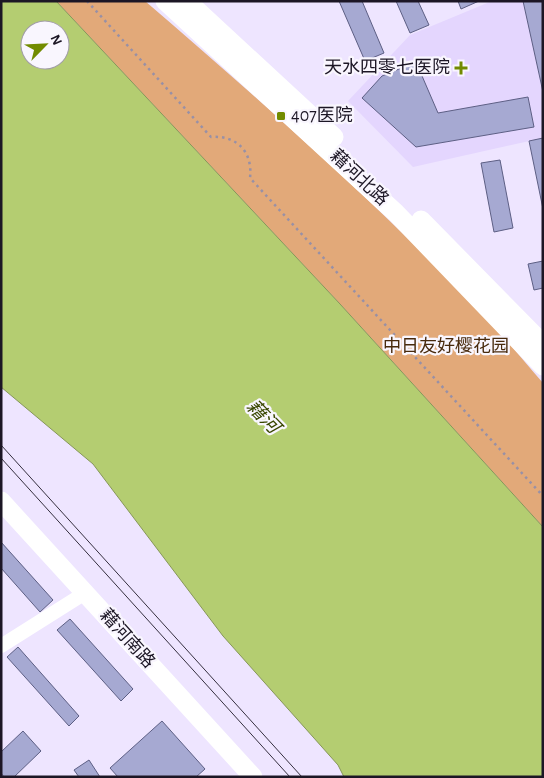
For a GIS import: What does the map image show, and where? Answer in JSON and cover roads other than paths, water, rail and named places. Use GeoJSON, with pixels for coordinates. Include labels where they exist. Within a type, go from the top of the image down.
{"type":"FeatureCollection","features":[{"type":"Feature","properties":{"kind":"main road","name":"藉河北路"},"geometry":{"type":"LineString","coordinates":[[165,1],[396,212],[543,366]]}},
{"type":"Feature","properties":{"kind":"main road","name":"藉河北路"},"geometry":{"type":"LineString","coordinates":[[187,1],[400,200],[543,344]]}},
{"type":"Feature","properties":{"kind":"main road","name":"藉河南路"},"geometry":{"type":"LineString","coordinates":[[1,501],[253,777]]}},
{"type":"Feature","properties":{"kind":"street"},"geometry":{"type":"LineString","coordinates":[[1,646],[85,592]]}},
{"type":"Feature","properties":{"kind":"water","name":"藉河"},"geometry":{"type":"Polygon","coordinates":[[[1,1],[56,1],[340,304],[543,527],[543,777],[344,777],[338,765],[223,636],[93,464],[1,387],[1,1]]]}},
{"type":"Feature","properties":{"kind":"tram line"},"geometry":{"type":"LineString","coordinates":[[1,445],[302,777]]}},
{"type":"Feature","properties":{"kind":"tram line"},"geometry":{"type":"LineString","coordinates":[[1,458],[290,777]]}},
{"type":"Feature","properties":{"kind":"place","name":"天水四零七医院"},"geometry":{"type":"Point","coordinates":[461,68]}},
{"type":"Feature","properties":{"kind":"place","name":"407医院"},"geometry":{"type":"Point","coordinates":[281,116]}},
{"type":"Feature","properties":{"kind":"park label","name":"中日友好樱花园"},"geometry":{"type":"Point","coordinates":[446,347]}}]}
